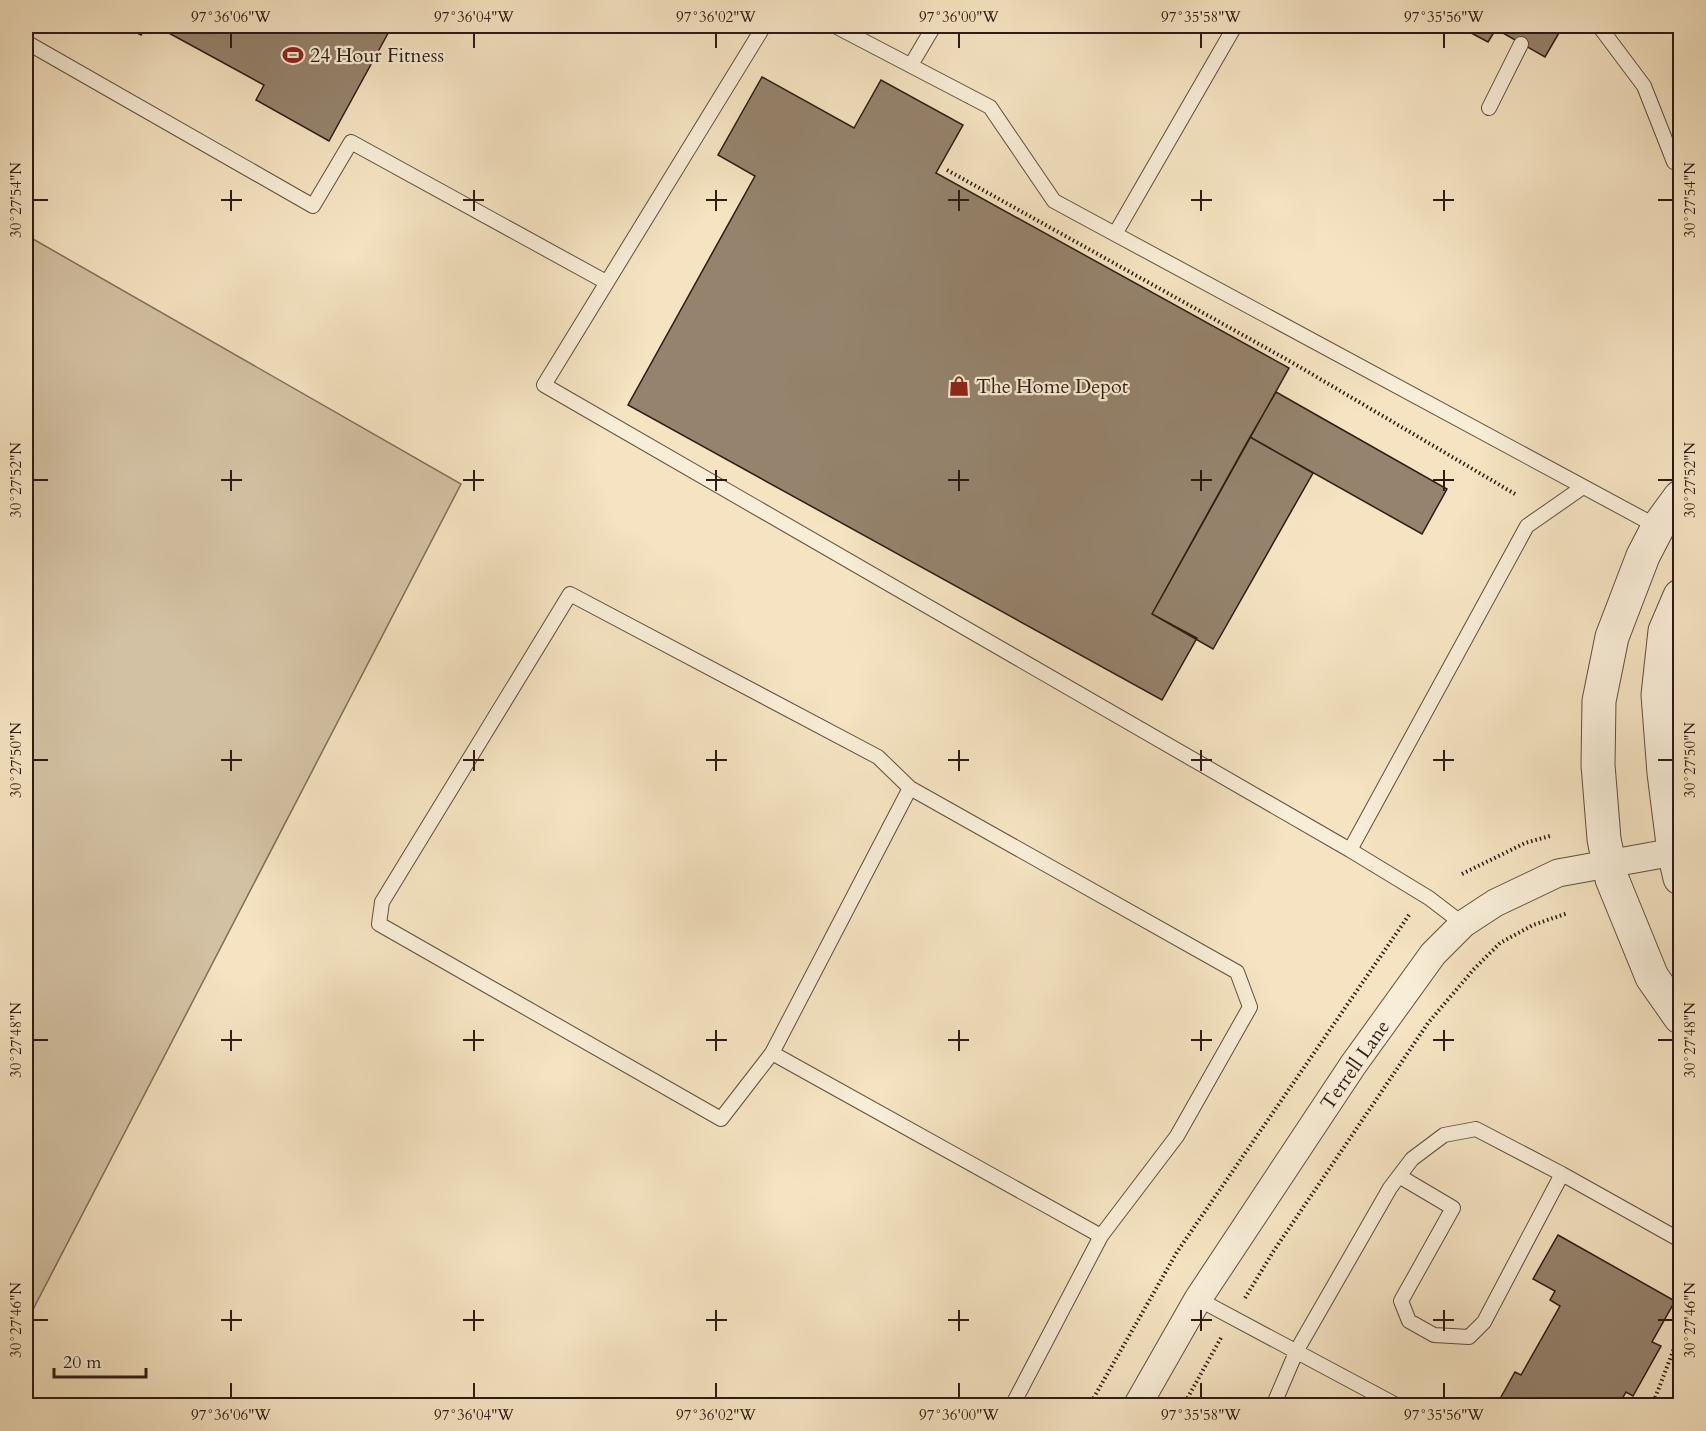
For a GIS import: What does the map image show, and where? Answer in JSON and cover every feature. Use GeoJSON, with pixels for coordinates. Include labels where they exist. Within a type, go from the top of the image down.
{"type":"FeatureCollection","features":[{"type":"Feature","properties":{"kind":"street"},"geometry":{"type":"LineString","coordinates":[[1680,497],[1669,533],[1643,556],[1612,637],[1599,701],[1598,765],[1604,839],[1612,879],[1652,977],[1680,1017]]}},
{"type":"Feature","properties":{"kind":"street"},"geometry":{"type":"LineString","coordinates":[[1677,865],[1664,773],[1658,695],[1665,631],[1680,596]]}},
{"type":"Feature","properties":{"kind":"street","name":"Terrell Lane"},"geometry":{"type":"LineString","coordinates":[[1137,1406],[1198,1299],[1353,1065],[1433,954],[1463,924],[1495,903],[1558,873],[1609,864],[1677,865]]}},
{"type":"Feature","properties":{"kind":"lane"},"geometry":{"type":"LineString","coordinates":[[764,26],[544,385],[1350,850],[1429,898],[1463,924]]}},
{"type":"Feature","properties":{"kind":"lane"},"geometry":{"type":"LineString","coordinates":[[836,26],[990,107],[1054,201],[1669,533]]}},
{"type":"Feature","properties":{"kind":"lane"},"geometry":{"type":"LineString","coordinates":[[911,66],[934,26]]}},
{"type":"Feature","properties":{"kind":"lane"},"geometry":{"type":"LineString","coordinates":[[1115,234],[1235,26]]}},
{"type":"Feature","properties":{"kind":"lane"},"geometry":{"type":"LineString","coordinates":[[1599,26],[1644,86],[1674,162],[1680,161]]}},
{"type":"Feature","properties":{"kind":"lane"},"geometry":{"type":"LineString","coordinates":[[26,42],[313,206],[351,142],[606,282]]}},
{"type":"Feature","properties":{"kind":"lane"},"geometry":{"type":"LineString","coordinates":[[1489,108],[1521,44]]}},
{"type":"Feature","properties":{"kind":"lane"},"geometry":{"type":"LineString","coordinates":[[1350,850],[1527,526],[1583,487]]}},
{"type":"Feature","properties":{"kind":"lane"},"geometry":{"type":"LineString","coordinates":[[910,788],[772,1053],[721,1119],[379,924],[382,902],[570,594],[878,757],[910,788],[1237,972],[1250,1007],[1177,1136],[1101,1236],[1012,1406]]}},
{"type":"Feature","properties":{"kind":"lane"},"geometry":{"type":"LineString","coordinates":[[772,1053],[1101,1236]]}},
{"type":"Feature","properties":{"kind":"lane"},"geometry":{"type":"LineString","coordinates":[[1273,1406],[1298,1350],[1390,1188],[1412,1159],[1444,1134],[1476,1130],[1562,1174],[1680,1240]]}},
{"type":"Feature","properties":{"kind":"lane"},"geometry":{"type":"LineString","coordinates":[[1399,1176],[1453,1208],[1401,1301],[1409,1321],[1434,1335],[1469,1336],[1484,1322],[1562,1174]]}},
{"type":"Feature","properties":{"kind":"lane"},"geometry":{"type":"LineString","coordinates":[[1198,1299],[1298,1350],[1398,1406]]}},
{"type":"Feature","properties":{"kind":"path"},"geometry":{"type":"LineString","coordinates":[[947,170],[1293,363],[1515,494]]}},
{"type":"Feature","properties":{"kind":"path"},"geometry":{"type":"LineString","coordinates":[[1462,874],[1525,843],[1550,836]]}},
{"type":"Feature","properties":{"kind":"path"},"geometry":{"type":"LineString","coordinates":[[1183,1406],[1232,1318],[1273,1252],[1428,1023],[1474,969],[1500,943],[1533,925],[1568,913]]}},
{"type":"Feature","properties":{"kind":"path"},"geometry":{"type":"LineString","coordinates":[[1089,1406],[1178,1252],[1409,915]]}},
{"type":"Feature","properties":{"kind":"path"},"geometry":{"type":"LineString","coordinates":[[1652,1406],[1680,1333]]}},
{"type":"Feature","properties":{"kind":"path"},"geometry":{"type":"LineString","coordinates":[[1186,1400],[1196,1406]]}},
{"type":"Feature","properties":{"kind":"shaded area"},"geometry":{"type":"Polygon","coordinates":[[[26,235],[461,484],[26,1323],[26,235]]]}},
{"type":"Feature","properties":{"kind":"building"},"geometry":{"type":"Polygon","coordinates":[[[124,26],[146,26],[141,35],[124,26]]]}},
{"type":"Feature","properties":{"kind":"building","name":"24 Hour Fitness"},"geometry":{"type":"Polygon","coordinates":[[[156,26],[392,26],[329,141],[256,100],[264,85],[156,26]]]}},
{"type":"Feature","properties":{"kind":"building"},"geometry":{"type":"Polygon","coordinates":[[[1458,26],[1563,26],[1545,57],[1496,29],[1488,42],[1458,26]]]}},
{"type":"Feature","properties":{"kind":"building","name":"The Home Depot"},"geometry":{"type":"Polygon","coordinates":[[[762,77],[854,128],[881,80],[963,125],[936,173],[1289,368],[1152,614],[1197,638],[1162,700],[628,405],[755,176],[718,155],[762,77]]]}},
{"type":"Feature","properties":{"kind":"building"},"geometry":{"type":"Polygon","coordinates":[[[1276,392],[1447,489],[1422,534],[1250,437],[1276,392]]]}},
{"type":"Feature","properties":{"kind":"building"},"geometry":{"type":"Polygon","coordinates":[[[1250,437],[1313,473],[1213,649],[1152,614],[1250,437]]]}},
{"type":"Feature","properties":{"kind":"building"},"geometry":{"type":"Polygon","coordinates":[[[1558,1235],[1675,1301],[1652,1342],[1661,1346],[1633,1396],[1626,1392],[1618,1406],[1496,1406],[1515,1372],[1521,1375],[1560,1306],[1550,1300],[1555,1291],[1533,1279],[1558,1235]]]}},
{"type":"Feature","properties":{"kind":"place","name":"24 Hour Fitness"},"geometry":{"type":"Point","coordinates":[293,55]}},
{"type":"Feature","properties":{"kind":"place","name":"The Home Depot"},"geometry":{"type":"Point","coordinates":[959,386]}}]}
